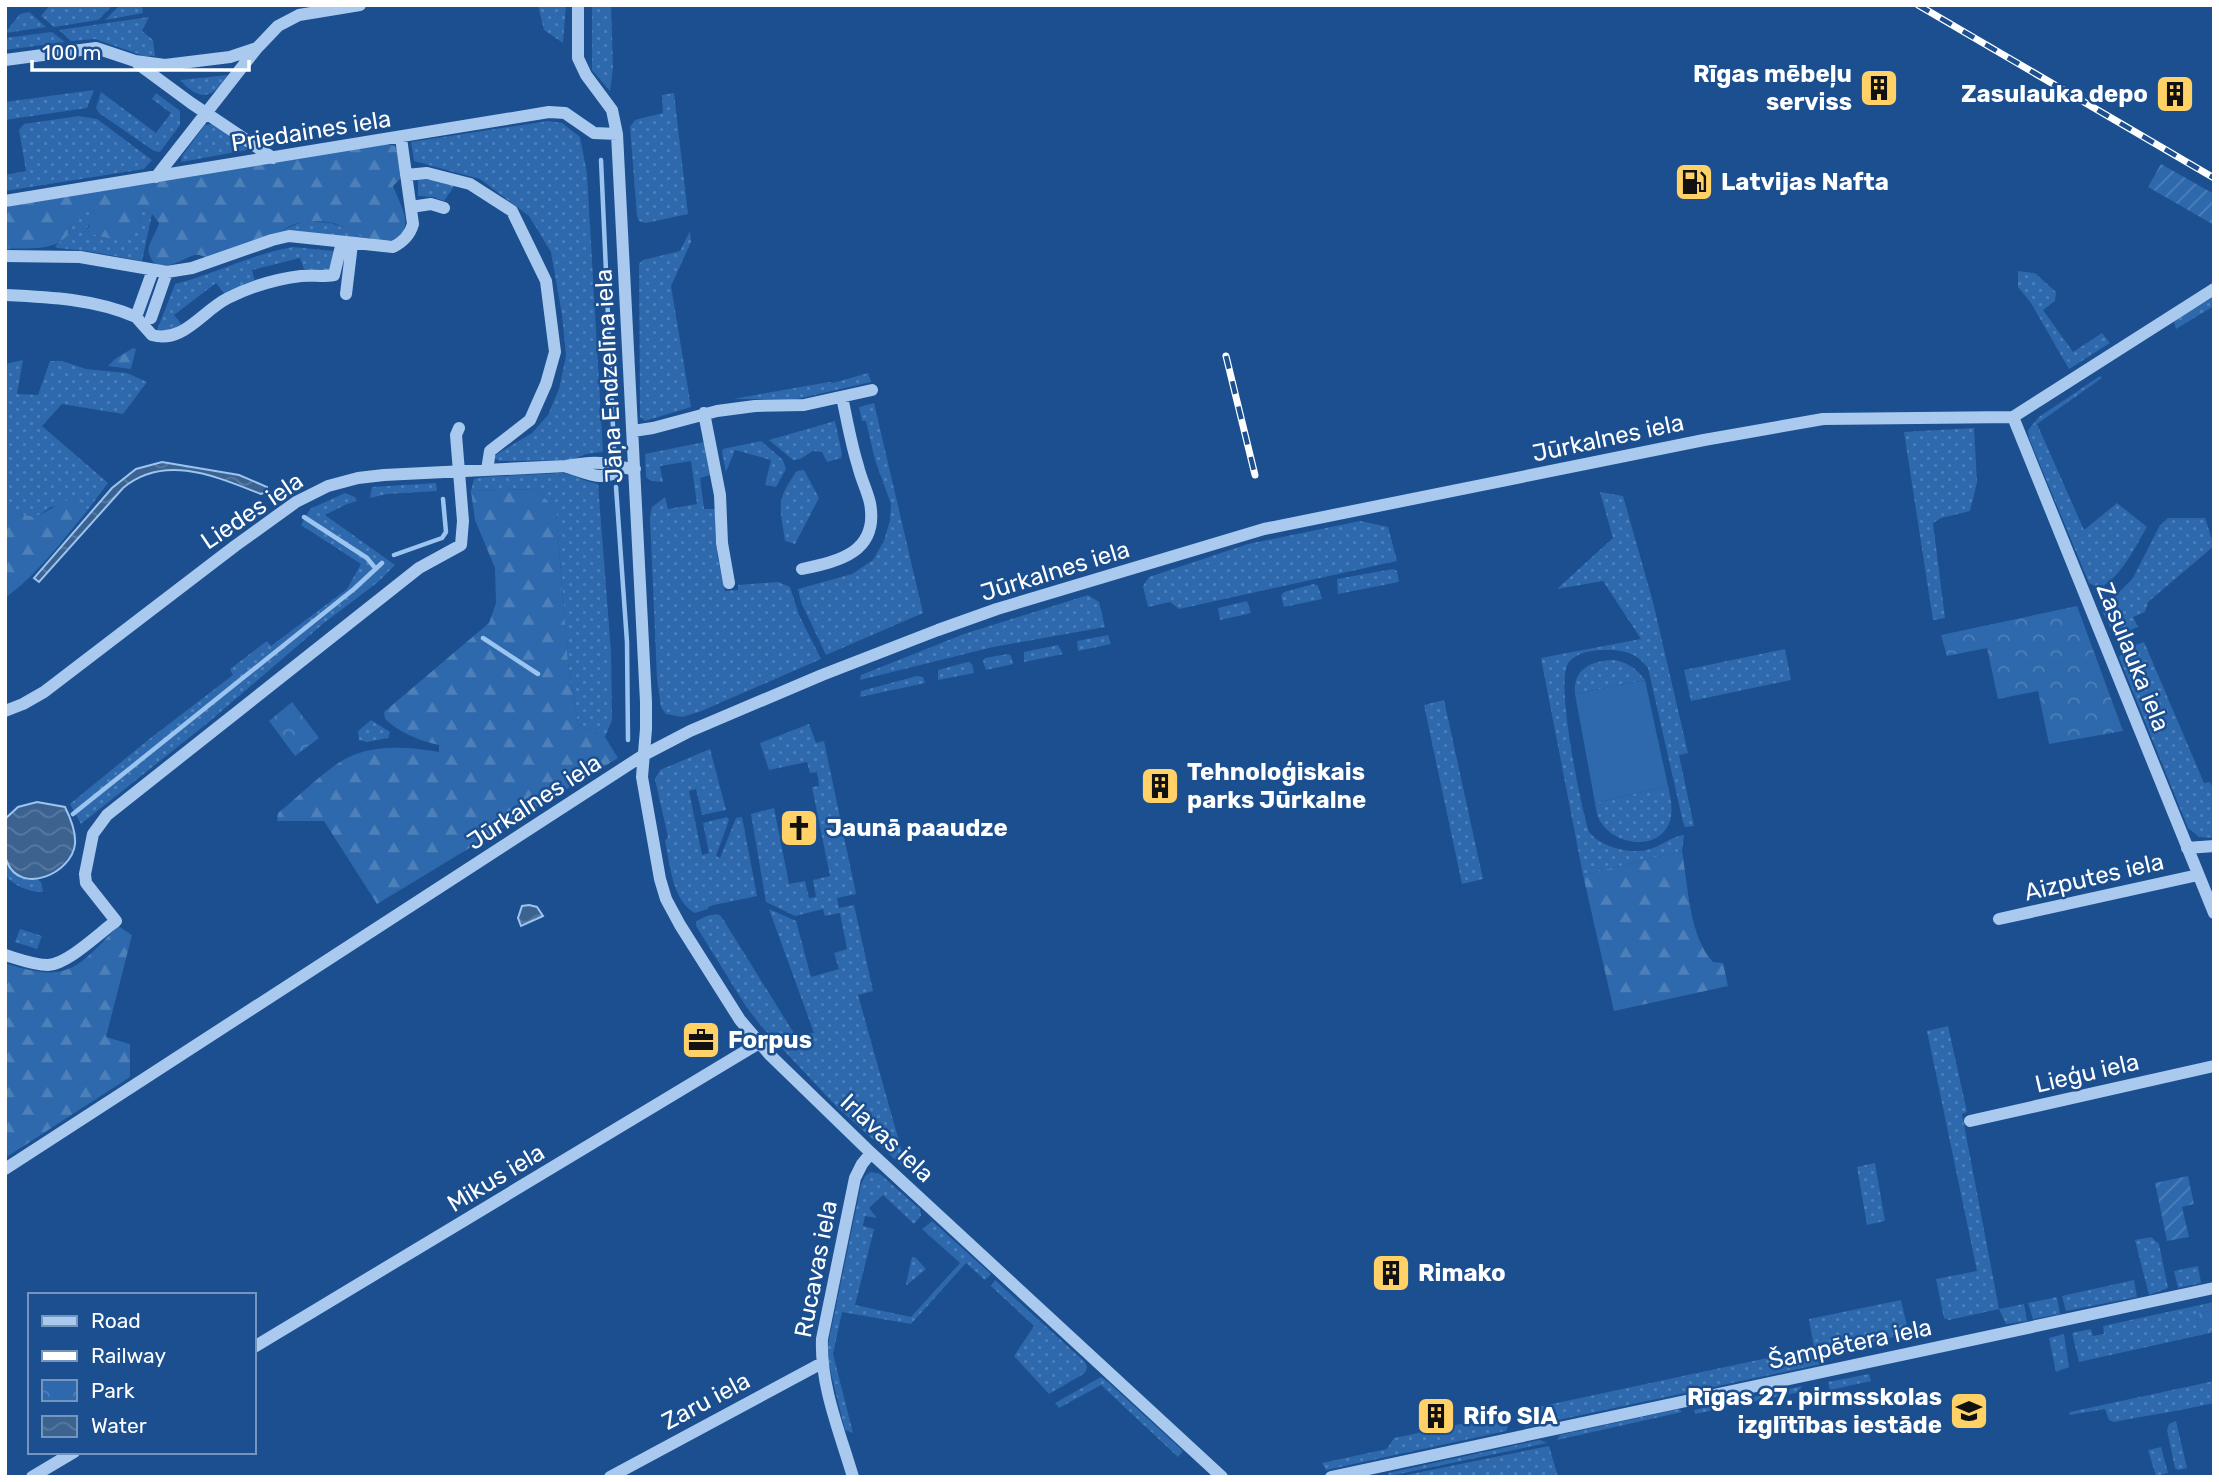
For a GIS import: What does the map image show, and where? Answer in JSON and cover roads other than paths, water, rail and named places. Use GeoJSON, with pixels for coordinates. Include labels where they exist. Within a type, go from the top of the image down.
{"type":"FeatureCollection","features":[{"type":"Feature","properties":{"kind":"street"},"geometry":{"type":"LineString","coordinates":[[156,177],[257,48],[278,26],[299,15],[360,5]]}},
{"type":"Feature","properties":{"kind":"street","name":"Jāņa Endzelīna iela"},"geometry":{"type":"LineString","coordinates":[[578,5],[578,58],[586,75],[612,110],[617,134],[633,431],[628,469],[646,702],[642,756]]}},
{"type":"Feature","properties":{"kind":"street"},"geometry":{"type":"LineString","coordinates":[[5,60],[96,47],[135,61],[165,65],[230,57],[257,48]]}},
{"type":"Feature","properties":{"kind":"street"},"geometry":{"type":"LineString","coordinates":[[135,61],[273,158]]}},
{"type":"Feature","properties":{"kind":"street","name":"Priedaines iela"},"geometry":{"type":"LineString","coordinates":[[5,201],[550,112],[565,113],[594,133],[617,134]]}},
{"type":"Feature","properties":{"kind":"street"},"geometry":{"type":"LineString","coordinates":[[5,256],[80,257],[167,272],[192,268],[289,236],[384,247],[399,244],[410,232],[413,223],[401,138]]}},
{"type":"Feature","properties":{"kind":"street"},"geometry":{"type":"LineString","coordinates":[[406,175],[427,173],[470,184],[512,211],[546,281],[555,352],[546,384],[530,420],[490,451],[487,470]]}},
{"type":"Feature","properties":{"kind":"street"},"geometry":{"type":"LineString","coordinates":[[411,207],[431,204],[444,208]]}},
{"type":"Feature","properties":{"kind":"street"},"geometry":{"type":"LineString","coordinates":[[346,294],[347,243]]}},
{"type":"Feature","properties":{"kind":"street"},"geometry":{"type":"LineString","coordinates":[[5,295],[59,297],[118,309],[136,317],[152,335],[171,337],[185,330],[227,298],[259,285],[304,276],[334,275],[347,243]]}},
{"type":"Feature","properties":{"kind":"street"},"geometry":{"type":"LineString","coordinates":[[136,317],[153,270]]}},
{"type":"Feature","properties":{"kind":"street"},"geometry":{"type":"LineString","coordinates":[[151,318],[167,272]]}},
{"type":"Feature","properties":{"kind":"street"},"geometry":{"type":"LineString","coordinates":[[2013,417],[2214,289]]}},
{"type":"Feature","properties":{"kind":"street"},"geometry":{"type":"LineString","coordinates":[[633,431],[704,413],[755,406],[804,405],[872,390]]}},
{"type":"Feature","properties":{"kind":"street"},"geometry":{"type":"LineString","coordinates":[[802,569],[834,562],[850,555],[863,543],[870,526],[869,502],[854,453],[842,397]]}},
{"type":"Feature","properties":{"kind":"street"},"geometry":{"type":"LineString","coordinates":[[704,413],[720,495],[722,543],[729,583]]}},
{"type":"Feature","properties":{"kind":"street","name":"Jūrkalnes iela"},"geometry":{"type":"LineString","coordinates":[[5,1169],[642,756],[690,731],[938,630],[997,609],[1264,529],[1704,440],[1823,419],[2013,417]]}},
{"type":"Feature","properties":{"kind":"street","name":"Zasulauka iela"},"geometry":{"type":"LineString","coordinates":[[2013,417],[2214,913]]}},
{"type":"Feature","properties":{"kind":"street"},"geometry":{"type":"LineString","coordinates":[[5,954],[27,962],[51,965],[64,960],[116,920],[86,883],[85,874],[93,834],[107,816],[419,568],[458,549],[463,531],[456,435],[460,428]]}},
{"type":"Feature","properties":{"kind":"street","name":"Liedes iela"},"geometry":{"type":"LineString","coordinates":[[5,710],[44,692],[296,502],[328,486],[358,478],[566,466],[589,462],[628,469]]}},
{"type":"Feature","properties":{"kind":"street","name":"Irlavas iela"},"geometry":{"type":"LineString","coordinates":[[642,756],[642,777],[655,858],[666,899],[719,988],[759,1044],[871,1153],[1222,1477]]}},
{"type":"Feature","properties":{"kind":"street","name":"Aizputes iela"},"geometry":{"type":"LineString","coordinates":[[2188,848],[2214,846]]}},
{"type":"Feature","properties":{"kind":"street","name":"Aizputes iela"},"geometry":{"type":"LineString","coordinates":[[1999,919],[2198,875]]}},
{"type":"Feature","properties":{"kind":"street","name":"Mikus iela"},"geometry":{"type":"LineString","coordinates":[[256,1346],[759,1044]]}},
{"type":"Feature","properties":{"kind":"street","name":"Lieģu iela"},"geometry":{"type":"LineString","coordinates":[[1970,1121],[2214,1066]]}},
{"type":"Feature","properties":{"kind":"street","name":"Rucavas iela"},"geometry":{"type":"LineString","coordinates":[[853,1477],[822,1363],[823,1330],[855,1178],[871,1153]]}},
{"type":"Feature","properties":{"kind":"street","name":"Šampētera iela"},"geometry":{"type":"LineString","coordinates":[[1331,1477],[2214,1288]]}},
{"type":"Feature","properties":{"kind":"street","name":"Zaru iela"},"geometry":{"type":"LineString","coordinates":[[610,1477],[822,1363]]}},
{"type":"Feature","properties":{"kind":"street"},"geometry":{"type":"LineString","coordinates":[[32,1477],[71,1454]]}},
{"type":"Feature","properties":{"kind":"water"},"geometry":{"type":"Polygon","coordinates":[[[162,462],[239,475],[267,487],[266,492],[261,494],[191,471],[156,472],[139,478],[123,488],[39,582],[34,578],[112,488],[136,469],[162,462]]]}},
{"type":"Feature","properties":{"kind":"water"},"geometry":{"type":"Polygon","coordinates":[[[37,802],[65,807],[74,830],[75,844],[65,864],[56,871],[45,877],[23,878],[14,872],[5,858],[5,819],[18,807],[37,802]]]}},
{"type":"Feature","properties":{"kind":"water"},"geometry":{"type":"Polygon","coordinates":[[[522,906],[537,907],[543,916],[521,926],[518,918],[522,906]]]}},
{"type":"Feature","properties":{"kind":"waterway"},"geometry":{"type":"LineString","coordinates":[[601,160],[614,449]]}},
{"type":"Feature","properties":{"kind":"waterway"},"geometry":{"type":"LineString","coordinates":[[616,487],[627,642],[628,740]]}},
{"type":"Feature","properties":{"kind":"waterway"},"geometry":{"type":"LineString","coordinates":[[394,555],[442,538],[446,532],[443,499]]}},
{"type":"Feature","properties":{"kind":"waterway"},"geometry":{"type":"LineString","coordinates":[[304,517],[367,558],[376,569]]}},
{"type":"Feature","properties":{"kind":"waterway"},"geometry":{"type":"LineString","coordinates":[[73,814],[354,589],[382,563]]}},
{"type":"Feature","properties":{"kind":"waterway"},"geometry":{"type":"LineString","coordinates":[[483,638],[538,674]]}},
{"type":"Feature","properties":{"kind":"railway"},"geometry":{"type":"LineString","coordinates":[[1918,5],[2214,178]]}},
{"type":"Feature","properties":{"kind":"railway"},"geometry":{"type":"LineString","coordinates":[[1226,356],[1255,475]]}},
{"type":"Feature","properties":{"kind":"place","name":"Rīgas mēbeļu serviss"},"geometry":{"type":"Point","coordinates":[1879,88]}},
{"type":"Feature","properties":{"kind":"place","name":"Zasulauka depo"},"geometry":{"type":"Point","coordinates":[2175,94]}},
{"type":"Feature","properties":{"kind":"place","name":"Latvijas Nafta"},"geometry":{"type":"Point","coordinates":[1694,182]}},
{"type":"Feature","properties":{"kind":"place","name":"Tehnoloģiskais parks Jūrkalne"},"geometry":{"type":"Point","coordinates":[1160,786]}},
{"type":"Feature","properties":{"kind":"place","name":"Jaunā paaudze"},"geometry":{"type":"Point","coordinates":[799,828]}},
{"type":"Feature","properties":{"kind":"place","name":"Forpus"},"geometry":{"type":"Point","coordinates":[701,1040]}},
{"type":"Feature","properties":{"kind":"place","name":"Rimako"},"geometry":{"type":"Point","coordinates":[1391,1273]}},
{"type":"Feature","properties":{"kind":"place","name":"Rīgas 27. pirmsskolas izglītības iestāde"},"geometry":{"type":"Point","coordinates":[1969,1411]}},
{"type":"Feature","properties":{"kind":"place","name":"Rifo SIA"},"geometry":{"type":"Point","coordinates":[1436,1416]}}]}
